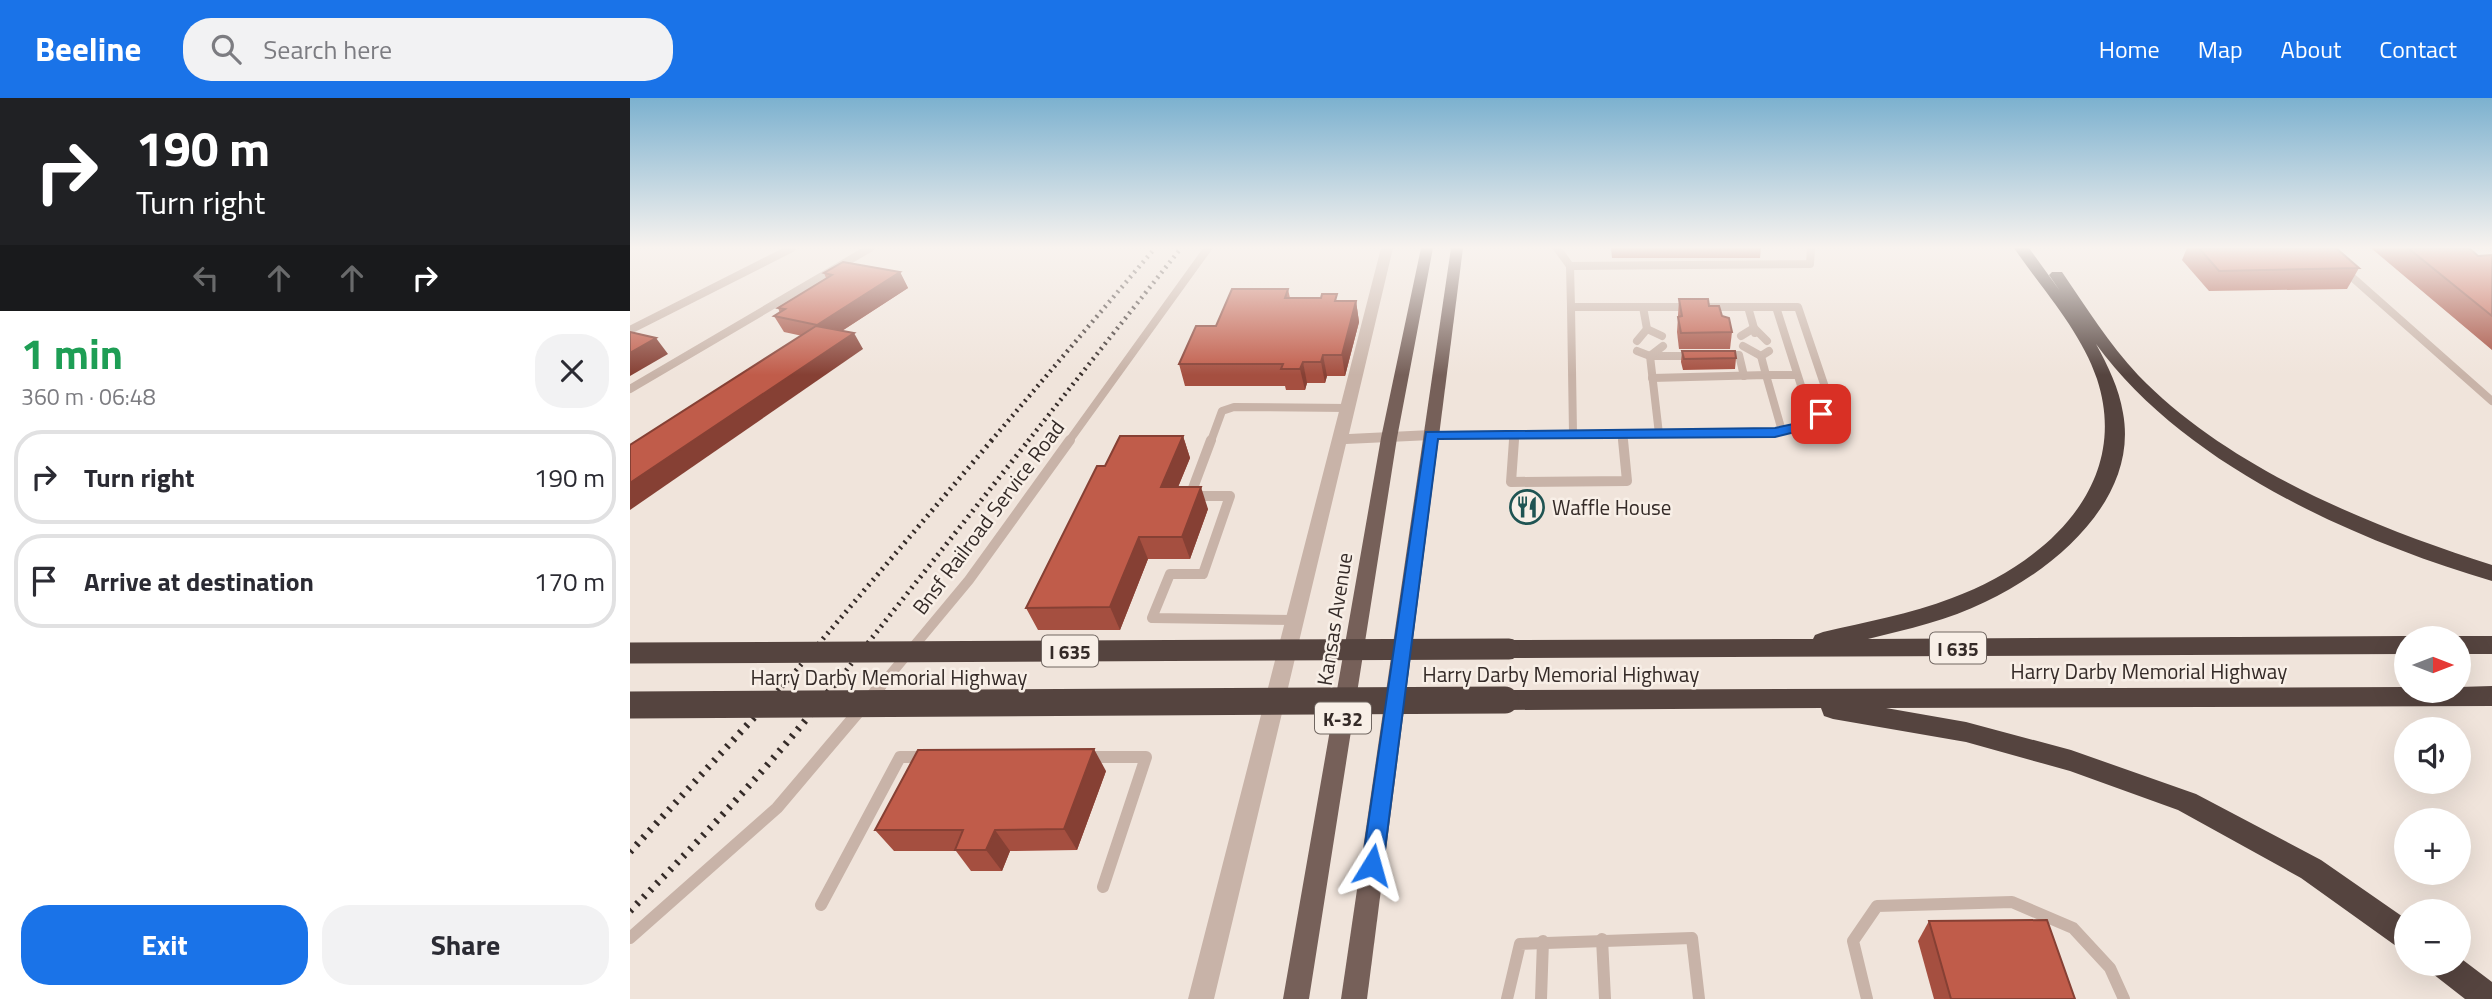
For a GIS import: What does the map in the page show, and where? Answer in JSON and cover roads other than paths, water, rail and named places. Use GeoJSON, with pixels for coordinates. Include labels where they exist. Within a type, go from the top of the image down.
{"type":"FeatureCollection","features":[{"type":"Feature","properties":{"kind":"highway"},"geometry":{"type":"LineString","coordinates":[[1789,650],[1912,619],[1976,597],[2023,571],[2060,544],[2088,512],[2104,486],[2113,455],[2113,407],[2105,379],[2091,351],[2050,290]]}},
{"type":"Feature","properties":{"kind":"highway"},"geometry":{"type":"LineString","coordinates":[[2067,290],[2115,360],[2145,391],[2197,433],[2262,474],[2346,517],[2492,573]]}},
{"type":"Feature","properties":{"kind":"highway","name":"Harry Darby Memorial Highway"},"geometry":{"type":"LineString","coordinates":[[630,653],[1789,650],[2394,645]]}},
{"type":"Feature","properties":{"kind":"highway"},"geometry":{"type":"LineString","coordinates":[[2471,645],[2492,645]]}},
{"type":"Feature","properties":{"kind":"highway","name":"Harry Darby Memorial Highway"},"geometry":{"type":"LineString","coordinates":[[630,705],[2492,696]]}},
{"type":"Feature","properties":{"kind":"highway"},"geometry":{"type":"LineString","coordinates":[[1776,699],[1966,732],[2071,761],[2187,802],[2311,869],[2394,928]]}},
{"type":"Feature","properties":{"kind":"highway"},"geometry":{"type":"LineString","coordinates":[[2459,976],[2489,999]]}},
{"type":"Feature","properties":{"kind":"main road","name":"Kansas Avenue"},"geometry":{"type":"LineString","coordinates":[[1296,999],[1389,438],[1419,290]]}},
{"type":"Feature","properties":{"kind":"main road","name":"K-32"},"geometry":{"type":"LineString","coordinates":[[1354,999],[1451,290]]}},
{"type":"Feature","properties":{"kind":"street"},"geometry":{"type":"LineString","coordinates":[[1201,999],[1376,290]]}},
{"type":"Feature","properties":{"kind":"street"},"geometry":{"type":"LineString","coordinates":[[1340,439],[1431,435]]}},
{"type":"Feature","properties":{"kind":"lane"},"geometry":{"type":"LineString","coordinates":[[630,330],[709,290]]}},
{"type":"Feature","properties":{"kind":"lane"},"geometry":{"type":"LineString","coordinates":[[630,388],[798,290]]}},
{"type":"Feature","properties":{"kind":"lane","name":"Bnsf Railroad Service Road"},"geometry":{"type":"LineString","coordinates":[[630,938],[777,808],[969,580],[1178,290]]}},
{"type":"Feature","properties":{"kind":"lane"},"geometry":{"type":"LineString","coordinates":[[1571,290],[1573,433]]}},
{"type":"Feature","properties":{"kind":"lane"},"geometry":{"type":"LineString","coordinates":[[2367,290],[2492,401]]}},
{"type":"Feature","properties":{"kind":"lane"},"geometry":{"type":"LineString","coordinates":[[1431,435],[1782,431],[1802,426],[1812,420],[1821,414],[1828,403],[1798,307],[1571,307]]}},
{"type":"Feature","properties":{"kind":"lane"},"geometry":{"type":"LineString","coordinates":[[1643,307],[1648,339]]}},
{"type":"Feature","properties":{"kind":"lane"},"geometry":{"type":"LineString","coordinates":[[1748,307],[1757,339]]}},
{"type":"Feature","properties":{"kind":"lane"},"geometry":{"type":"LineString","coordinates":[[1776,307],[1812,420]]}},
{"type":"Feature","properties":{"kind":"lane"},"geometry":{"type":"LineString","coordinates":[[1741,336],[1754,328]]}},
{"type":"Feature","properties":{"kind":"lane"},"geometry":{"type":"LineString","coordinates":[[1754,328],[1767,341]]}},
{"type":"Feature","properties":{"kind":"lane"},"geometry":{"type":"LineString","coordinates":[[1647,329],[1662,336]]}},
{"type":"Feature","properties":{"kind":"lane"},"geometry":{"type":"LineString","coordinates":[[1637,341],[1647,329]]}},
{"type":"Feature","properties":{"kind":"lane"},"geometry":{"type":"LineString","coordinates":[[1650,352],[1663,346]]}},
{"type":"Feature","properties":{"kind":"lane"},"geometry":{"type":"LineString","coordinates":[[1743,346],[1760,353],[1769,351]]}},
{"type":"Feature","properties":{"kind":"lane"},"geometry":{"type":"LineString","coordinates":[[1637,351],[1650,352],[1719,373],[1744,376],[1797,375]]}},
{"type":"Feature","properties":{"kind":"lane"},"geometry":{"type":"LineString","coordinates":[[1650,352],[1659,434]]}},
{"type":"Feature","properties":{"kind":"lane"},"geometry":{"type":"LineString","coordinates":[[1760,353],[1782,431]]}},
{"type":"Feature","properties":{"kind":"lane"},"geometry":{"type":"LineString","coordinates":[[1652,377],[1697,366],[1705,355]]}},
{"type":"Feature","properties":{"kind":"lane"},"geometry":{"type":"LineString","coordinates":[[1715,355],[1739,355],[1744,376]]}},
{"type":"Feature","properties":{"kind":"lane"},"geometry":{"type":"LineString","coordinates":[[1295,620],[1152,618],[1170,574],[1203,574],[1222,521],[1230,496],[1190,496],[1222,411],[1234,407],[1347,408]]}},
{"type":"Feature","properties":{"kind":"lane"},"geometry":{"type":"LineString","coordinates":[[1514,434],[1511,482],[1627,481],[1622,434]]}},
{"type":"Feature","properties":{"kind":"lane"},"geometry":{"type":"LineString","coordinates":[[821,905],[900,757],[941,757]]}},
{"type":"Feature","properties":{"kind":"lane"},"geometry":{"type":"LineString","coordinates":[[1078,757],[1146,757],[1103,887]]}},
{"type":"Feature","properties":{"kind":"lane"},"geometry":{"type":"LineString","coordinates":[[1867,999],[1853,941],[1877,906],[2012,902],[2073,928],[2110,968],[2124,999]]}},
{"type":"Feature","properties":{"kind":"lane"},"geometry":{"type":"LineString","coordinates":[[1507,999],[1520,944],[1542,941],[1692,938],[1699,999]]}},
{"type":"Feature","properties":{"kind":"lane"},"geometry":{"type":"LineString","coordinates":[[1602,939],[1605,999]]}},
{"type":"Feature","properties":{"kind":"lane"},"geometry":{"type":"LineString","coordinates":[[1541,999],[1542,941]]}},
{"type":"Feature","properties":{"kind":"railway"},"geometry":{"type":"LineString","coordinates":[[991,441],[1119,290]]}},
{"type":"Feature","properties":{"kind":"railway"},"geometry":{"type":"LineString","coordinates":[[1028,441],[1148,290]]}},
{"type":"Feature","properties":{"kind":"railway"},"geometry":{"type":"LineString","coordinates":[[782,687],[992,440]]}},
{"type":"Feature","properties":{"kind":"railway"},"geometry":{"type":"LineString","coordinates":[[833,687],[1029,440]]}},
{"type":"Feature","properties":{"kind":"railway"},"geometry":{"type":"LineString","coordinates":[[630,852],[784,685]]}},
{"type":"Feature","properties":{"kind":"railway"},"geometry":{"type":"LineString","coordinates":[[630,911],[735,801],[834,685]]}},
{"type":"Feature","properties":{"kind":"place","name":"Waffle House"},"geometry":{"type":"Point","coordinates":[1527,507]}}]}
